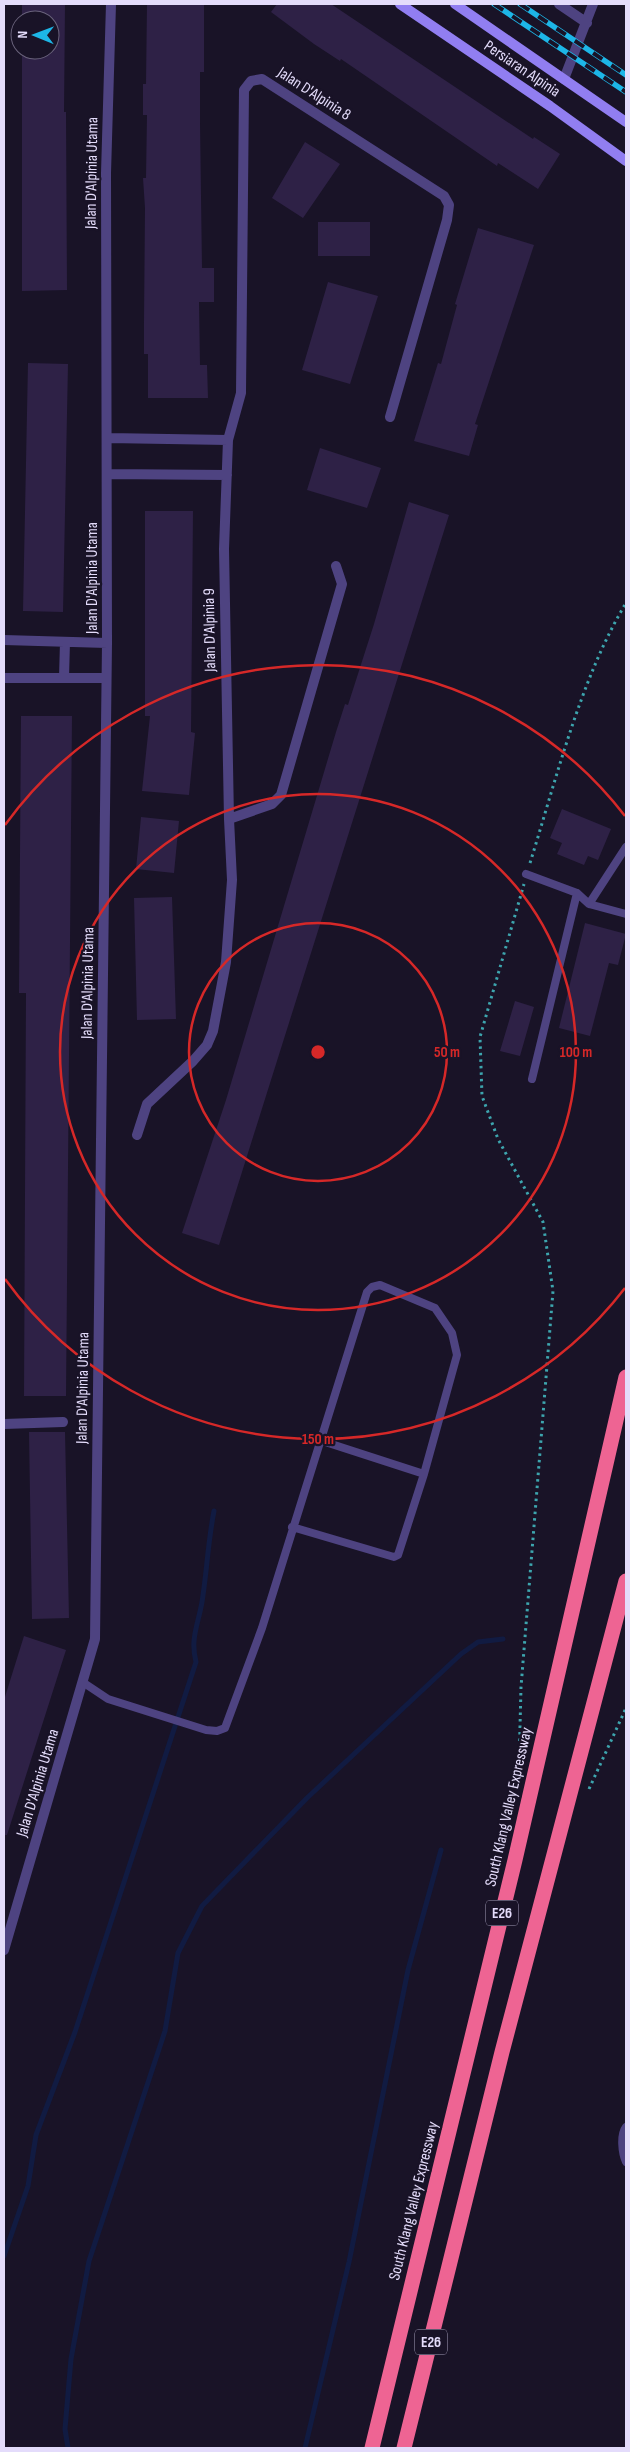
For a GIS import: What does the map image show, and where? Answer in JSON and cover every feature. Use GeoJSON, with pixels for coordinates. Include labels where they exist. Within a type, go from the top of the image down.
{"type":"FeatureCollection","features":[{"type":"Feature","properties":{"kind":"highway","name":"South Klang Valley Expressway"},"geometry":{"type":"LineString","coordinates":[[372,2448],[515,1860],[626,1377]]}},
{"type":"Feature","properties":{"kind":"highway","name":"E26"},"geometry":{"type":"LineString","coordinates":[[404,2448],[502,2052],[626,1580]]}},
{"type":"Feature","properties":{"kind":"main road","name":"Persiaran Alpinia"},"geometry":{"type":"LineString","coordinates":[[400,4],[626,161]]}},
{"type":"Feature","properties":{"kind":"main road","name":"Persiaran Alpinia"},"geometry":{"type":"LineString","coordinates":[[455,4],[626,122]]}},
{"type":"Feature","properties":{"kind":"street","name":"Jalan D'Alpinia Utama"},"geometry":{"type":"LineString","coordinates":[[4,1950],[84,1683],[95,1639],[107,643],[106,173],[111,4]]}},
{"type":"Feature","properties":{"kind":"street"},"geometry":{"type":"LineString","coordinates":[[559,4],[587,23]]}},
{"type":"Feature","properties":{"kind":"street"},"geometry":{"type":"LineString","coordinates":[[564,79],[587,23],[592,4]]}},
{"type":"Feature","properties":{"kind":"street","name":"Jalan D'Alpinia 8"},"geometry":{"type":"LineString","coordinates":[[228,440],[241,393],[244,90],[251,81],[262,79],[444,196],[449,205],[447,220],[390,417]]}},
{"type":"Feature","properties":{"kind":"street"},"geometry":{"type":"LineString","coordinates":[[108,438],[228,440]]}},
{"type":"Feature","properties":{"kind":"street","name":"Jalan D'Alpinia 9"},"geometry":{"type":"LineString","coordinates":[[137,1135],[147,1104],[193,1061],[207,1045],[212,1031],[226,962],[232,880],[229,819],[224,548],[228,440]]}},
{"type":"Feature","properties":{"kind":"street"},"geometry":{"type":"LineString","coordinates":[[107,474],[226,475]]}},
{"type":"Feature","properties":{"kind":"street"},"geometry":{"type":"LineString","coordinates":[[229,819],[272,804],[281,795],[342,584],[336,566]]}},
{"type":"Feature","properties":{"kind":"street"},"geometry":{"type":"LineString","coordinates":[[4,640],[107,643]]}},
{"type":"Feature","properties":{"kind":"street"},"geometry":{"type":"LineString","coordinates":[[64,642],[64,678]]}},
{"type":"Feature","properties":{"kind":"street"},"geometry":{"type":"LineString","coordinates":[[4,678],[106,678]]}},
{"type":"Feature","properties":{"kind":"street"},"geometry":{"type":"LineString","coordinates":[[4,1424],[64,1422]]}},
{"type":"Feature","properties":{"kind":"lane"},"geometry":{"type":"LineString","coordinates":[[589,904],[626,847]]}},
{"type":"Feature","properties":{"kind":"lane"},"geometry":{"type":"LineString","coordinates":[[526,874],[577,893],[589,904],[626,914]]}},
{"type":"Feature","properties":{"kind":"lane"},"geometry":{"type":"LineString","coordinates":[[532,1079],[577,893]]}},
{"type":"Feature","properties":{"kind":"lane"},"geometry":{"type":"LineString","coordinates":[[84,1683],[108,1699],[206,1730],[217,1731],[225,1728],[262,1628],[292,1527],[319,1440],[367,1292],[372,1287],[380,1285],[435,1308],[443,1316],[454,1340],[458,1355],[424,1474],[398,1555],[394,1557],[292,1527]]}},
{"type":"Feature","properties":{"kind":"lane"},"geometry":{"type":"LineString","coordinates":[[319,1440],[424,1474]]}},
{"type":"Feature","properties":{"kind":"lane"},"geometry":{"type":"LineString","coordinates":[[626,2127],[623,2131],[623,2156],[626,2162]]}},
{"type":"Feature","properties":{"kind":"path"},"geometry":{"type":"LineString","coordinates":[[518,1774],[521,1687],[553,1291],[544,1222],[498,1139],[482,1096],[480,1037],[526,874],[579,707],[615,620],[626,603]]}},
{"type":"Feature","properties":{"kind":"building"},"geometry":{"type":"Polygon","coordinates":[[[22,4],[65,4],[64,112],[66,112],[67,290],[22,291],[22,60],[60,60],[60,10],[22,10],[22,4]]]}},
{"type":"Feature","properties":{"kind":"building"},"geometry":{"type":"Polygon","coordinates":[[[147,4],[204,4],[204,72],[200,72],[202,268],[214,268],[214,302],[199,302],[200,365],[207,365],[208,398],[148,398],[148,354],[144,354],[145,208],[143,178],[146,178],[147,115],[143,115],[143,84],[146,84],[147,4]]]}},
{"type":"Feature","properties":{"kind":"building"},"geometry":{"type":"Polygon","coordinates":[[[277,4],[331,4],[533,139],[534,137],[560,154],[538,189],[498,163],[497,166],[341,59],[340,61],[314,44],[271,12],[277,4]]]}},
{"type":"Feature","properties":{"kind":"building"},"geometry":{"type":"Polygon","coordinates":[[[305,142],[340,164],[303,218],[272,198],[305,142]]]}},
{"type":"Feature","properties":{"kind":"building"},"geometry":{"type":"Polygon","coordinates":[[[318,222],[370,222],[370,256],[318,256],[318,222]]]}},
{"type":"Feature","properties":{"kind":"building"},"geometry":{"type":"Polygon","coordinates":[[[478,228],[534,245],[475,424],[478,425],[469,456],[414,441],[438,363],[441,364],[457,305],[455,304],[478,228]]]}},
{"type":"Feature","properties":{"kind":"building"},"geometry":{"type":"Polygon","coordinates":[[[328,282],[378,296],[350,384],[302,370],[328,282]]]}},
{"type":"Feature","properties":{"kind":"building"},"geometry":{"type":"Polygon","coordinates":[[[28,363],[68,364],[63,612],[23,611],[28,363]]]}},
{"type":"Feature","properties":{"kind":"building"},"geometry":{"type":"Polygon","coordinates":[[[320,448],[381,468],[367,508],[307,490],[320,448]]]}},
{"type":"Feature","properties":{"kind":"building"},"geometry":{"type":"Polygon","coordinates":[[[409,502],[449,515],[219,1245],[182,1233],[226,1100],[336,732],[345,704],[348,705],[374,624],[409,502]]]}},
{"type":"Feature","properties":{"kind":"building"},"geometry":{"type":"Polygon","coordinates":[[[145,511],[193,511],[191,732],[195,733],[189,795],[142,791],[150,716],[145,716],[145,511]]]}},
{"type":"Feature","properties":{"kind":"building"},"geometry":{"type":"Polygon","coordinates":[[[21,716],[72,716],[66,1396],[24,1396],[26,993],[19,993],[21,716]]]}},
{"type":"Feature","properties":{"kind":"building"},"geometry":{"type":"Polygon","coordinates":[[[562,809],[611,829],[598,860],[588,856],[584,865],[557,854],[562,843],[550,838],[562,809]]]}},
{"type":"Feature","properties":{"kind":"building"},"geometry":{"type":"Polygon","coordinates":[[[141,817],[179,821],[174,873],[136,869],[141,817]]]}},
{"type":"Feature","properties":{"kind":"building"},"geometry":{"type":"Polygon","coordinates":[[[172,897],[176,1019],[137,1020],[134,898],[172,897]]]}},
{"type":"Feature","properties":{"kind":"building"},"geometry":{"type":"Polygon","coordinates":[[[585,923],[626,934],[618,965],[609,963],[590,1036],[559,1028],[585,923]]]}},
{"type":"Feature","properties":{"kind":"building"},"geometry":{"type":"Polygon","coordinates":[[[515,1001],[534,1007],[520,1056],[500,1051],[515,1001]]]}},
{"type":"Feature","properties":{"kind":"building"},"geometry":{"type":"Polygon","coordinates":[[[29,1432],[65,1432],[69,1618],[32,1619],[29,1432]]]}},
{"type":"Feature","properties":{"kind":"building"},"geometry":{"type":"Polygon","coordinates":[[[24,1636],[66,1650],[7,1835],[4,1835],[4,1700],[24,1636]]]}},
{"type":"Feature","properties":{"kind":"waterway"},"geometry":{"type":"LineString","coordinates":[[4,2256],[28,2186],[36,2135],[75,2032],[196,1662],[194,1639],[202,1602],[214,1511]]}},
{"type":"Feature","properties":{"kind":"waterway"},"geometry":{"type":"LineString","coordinates":[[68,2448],[65,2429],[71,2359],[89,2261],[165,2031],[178,1953],[202,1906],[307,1798],[461,1654],[478,1642],[503,1639]]}},
{"type":"Feature","properties":{"kind":"waterway"},"geometry":{"type":"LineString","coordinates":[[305,2448],[349,2262],[408,1970],[441,1850]]}},
{"type":"Feature","properties":{"kind":"railway"},"geometry":{"type":"LineString","coordinates":[[494,4],[626,92]]}},
{"type":"Feature","properties":{"kind":"railway"},"geometry":{"type":"LineString","coordinates":[[520,4],[626,75]]}}]}
